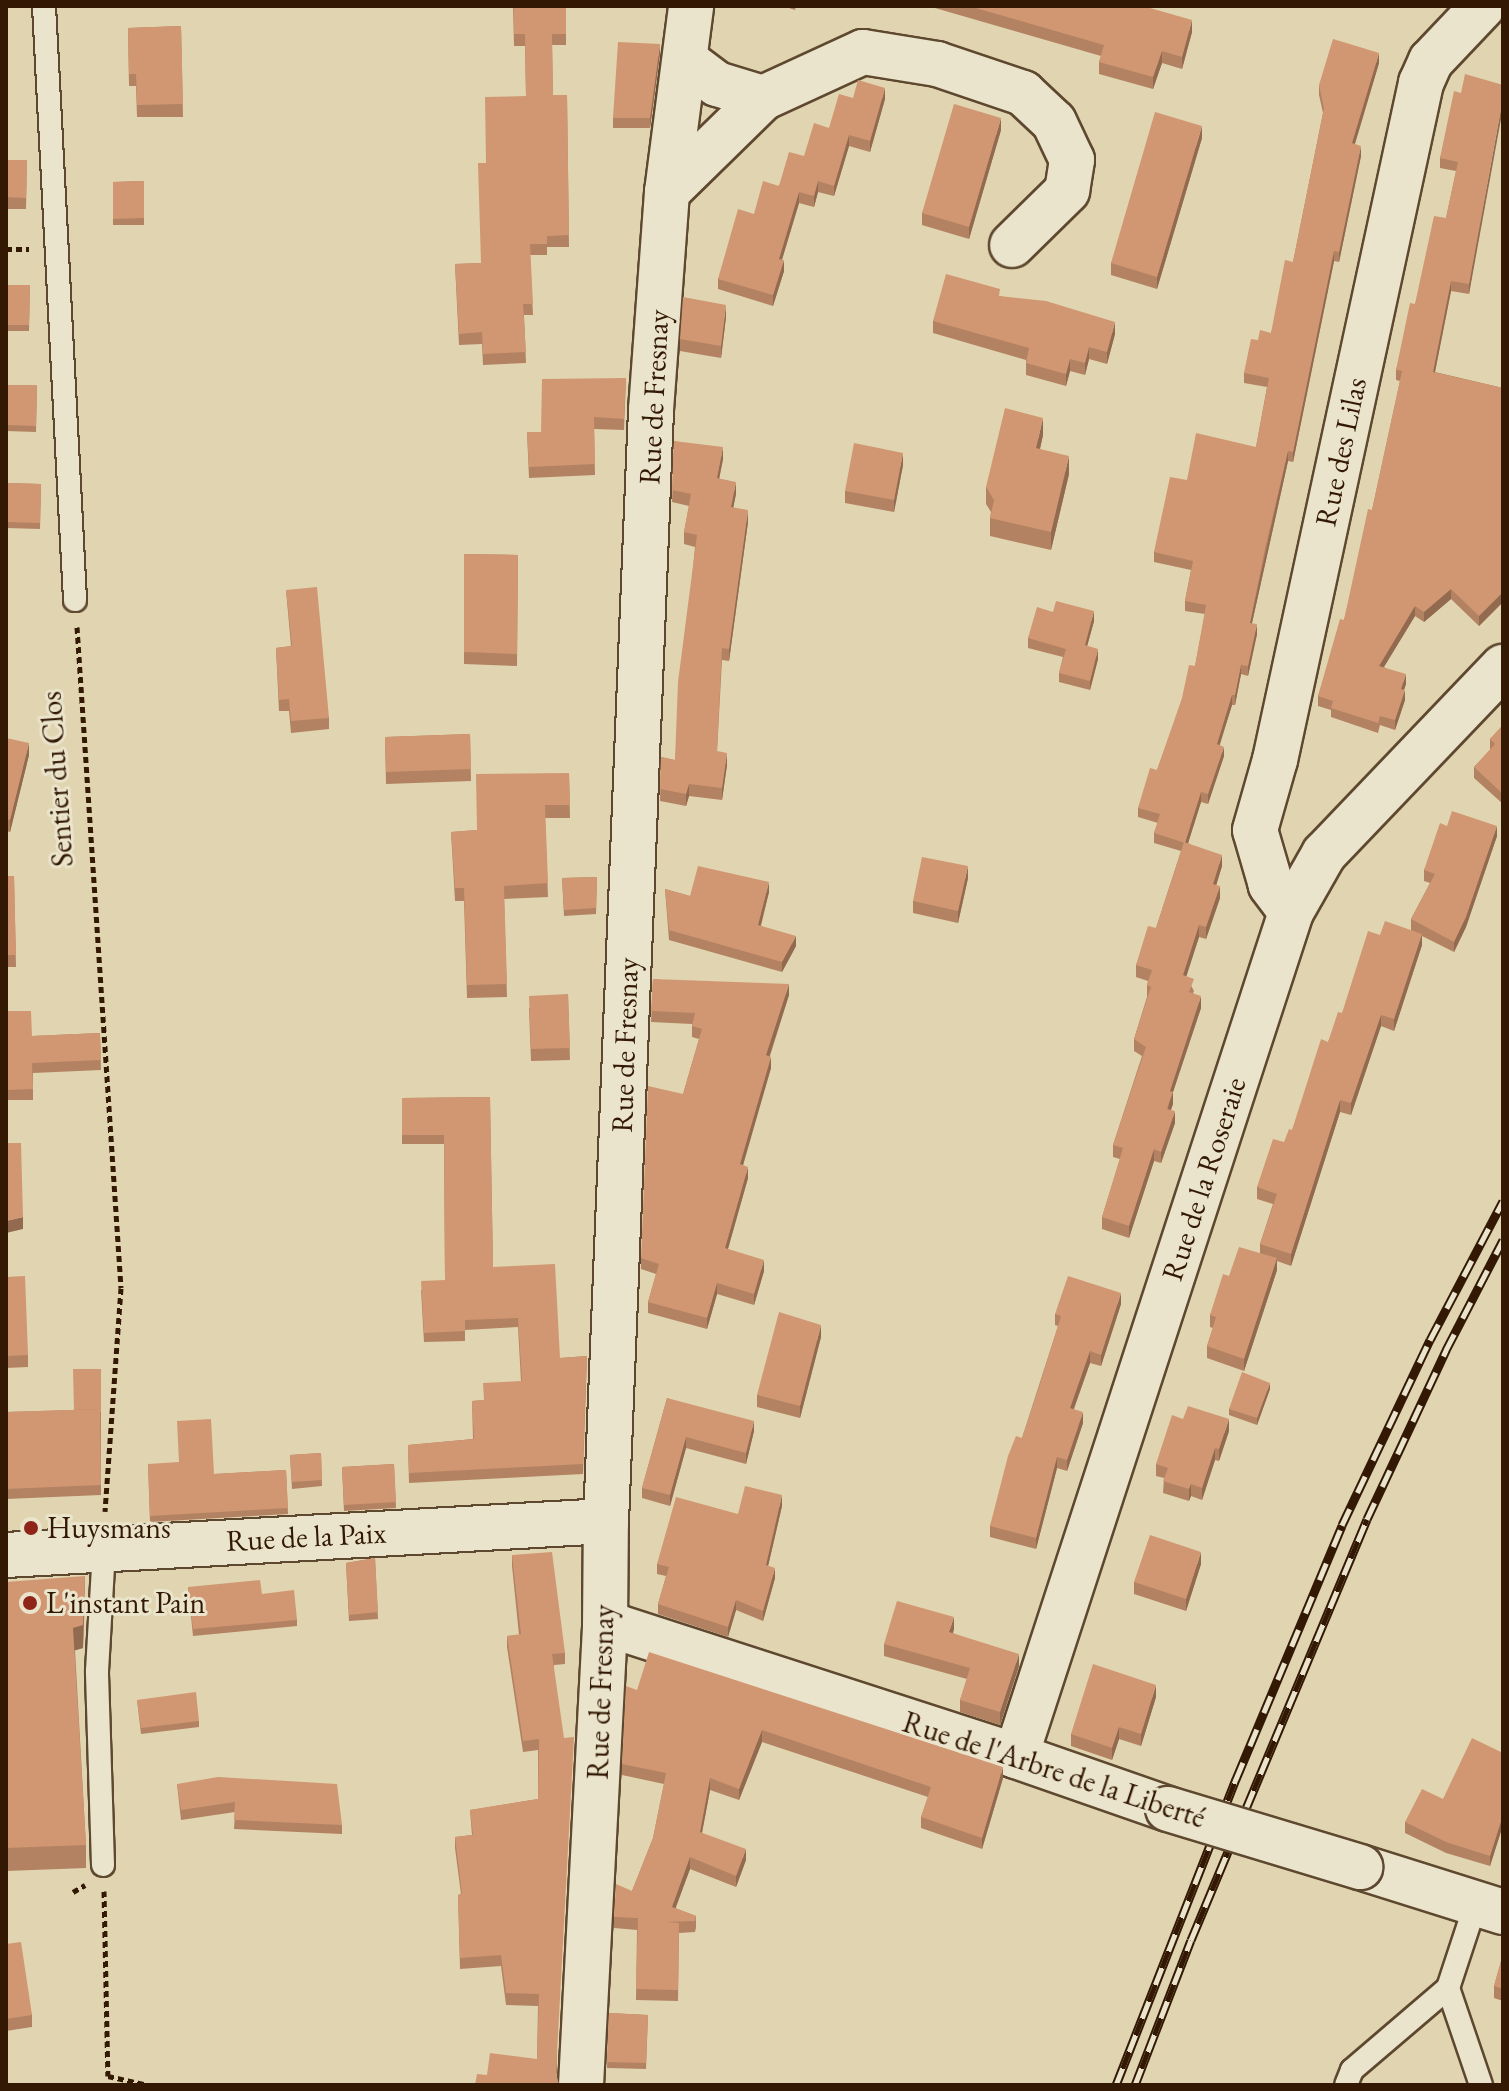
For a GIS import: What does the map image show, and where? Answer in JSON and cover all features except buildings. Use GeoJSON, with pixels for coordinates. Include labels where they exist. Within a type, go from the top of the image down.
{"type":"FeatureCollection","features":[{"type":"Feature","properties":{"kind":"street","name":"Rue de Fresnay"},"geometry":{"type":"LineString","coordinates":[[581,2085],[605,1627],[606,1521],[651,410],[667,192],[691,6]]}},
{"type":"Feature","properties":{"kind":"street","name":"Rue des Lilas"},"geometry":{"type":"LineString","coordinates":[[1291,912],[1271,885],[1255,830],[1275,760],[1421,83],[1431,61],[1483,6]]}},
{"type":"Feature","properties":{"kind":"street"},"geometry":{"type":"LineString","coordinates":[[667,192],[763,98],[863,52],[937,64],[1023,93],[1054,122],[1072,160],[1067,191],[1012,245]]}},
{"type":"Feature","properties":{"kind":"street"},"geometry":{"type":"LineString","coordinates":[[685,60],[717,84],[763,98]]}},
{"type":"Feature","properties":{"kind":"street","name":"Rue de la Roseraie"},"geometry":{"type":"LineString","coordinates":[[1016,1756],[1291,912],[1324,854],[1503,667]]}},
{"type":"Feature","properties":{"kind":"street","name":"Rue de la Paix"},"geometry":{"type":"LineString","coordinates":[[6,1555],[606,1521]]}},
{"type":"Feature","properties":{"kind":"street","name":"Rue de l'Arbre de la Liberté"},"geometry":{"type":"LineString","coordinates":[[605,1627],[620,1628],[1016,1756],[1168,1809],[1490,1908]]}},
{"type":"Feature","properties":{"kind":"lane"},"geometry":{"type":"LineString","coordinates":[[44,6],[75,600]]}},
{"type":"Feature","properties":{"kind":"lane"},"geometry":{"type":"LineString","coordinates":[[103,1865],[97,1671],[104,1548]]}},
{"type":"Feature","properties":{"kind":"lane"},"geometry":{"type":"LineString","coordinates":[[1346,2085],[1352,2070],[1448,1988],[1490,1908]]}},
{"type":"Feature","properties":{"kind":"lane"},"geometry":{"type":"LineString","coordinates":[[1448,1988],[1481,2085]]}},
{"type":"Feature","properties":{"kind":"path","name":"Sentier du Clos"},"geometry":{"type":"LineString","coordinates":[[75,600],[121,1288],[104,1548]]}},
{"type":"Feature","properties":{"kind":"path"},"geometry":{"type":"LineString","coordinates":[[103,1865],[108,2076],[148,2085]]}},
{"type":"Feature","properties":{"kind":"railway"},"geometry":{"type":"LineString","coordinates":[[1116,2085],[1236,1779],[1342,1525],[1430,1340],[1503,1201]]}},
{"type":"Feature","properties":{"kind":"railway"},"geometry":{"type":"LineString","coordinates":[[1135,2085],[1191,1940],[1367,1519],[1446,1350],[1503,1240]]}},
{"type":"Feature","properties":{"kind":"place","name":"Huysmans"},"geometry":{"type":"Point","coordinates":[31,1528]}},
{"type":"Feature","properties":{"kind":"place","name":"L'instant Pain"},"geometry":{"type":"Point","coordinates":[30,1603]}}]}
